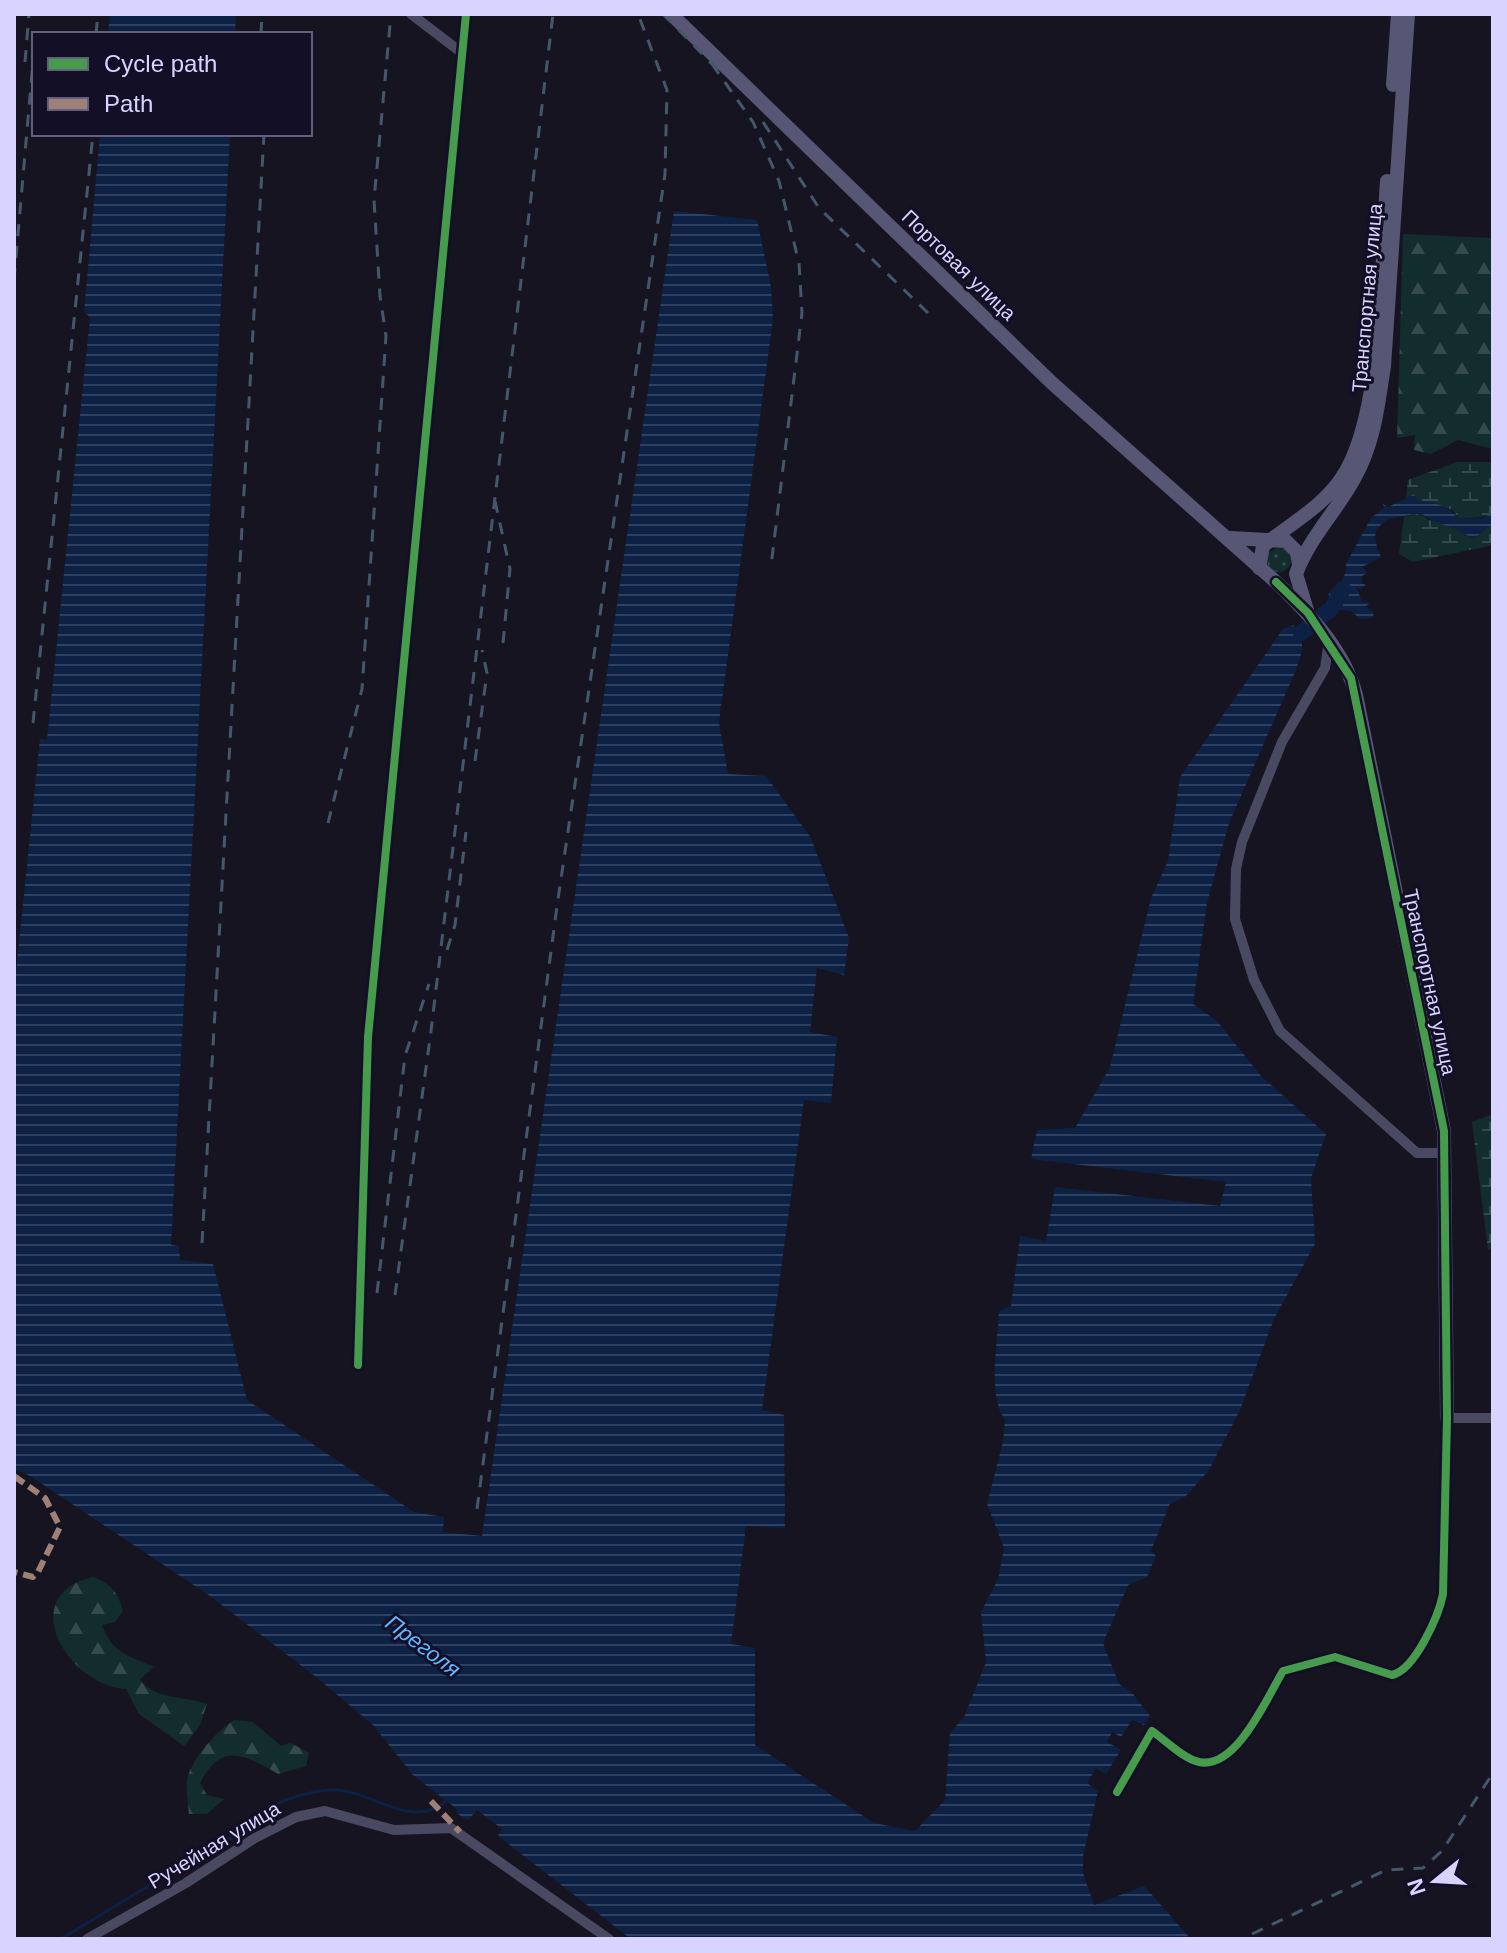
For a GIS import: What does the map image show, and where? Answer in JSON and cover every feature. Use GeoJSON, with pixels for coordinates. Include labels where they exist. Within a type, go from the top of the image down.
{"type":"FeatureCollection","features":[{"type":"Feature","properties":{"kind":"main road","name":"Портовая улица"},"geometry":{"type":"LineString","coordinates":[[671,14],[1052,383],[1259,568]]}},
{"type":"Feature","properties":{"kind":"main road","name":"Транспортная улица"},"geometry":{"type":"LineString","coordinates":[[1398,14],[1375,365],[1357,452],[1334,490],[1259,552],[1259,568],[1308,613],[1351,678],[1356,695],[1444,1131],[1447,1418]]}},
{"type":"Feature","properties":{"kind":"main road","name":"Транспортная улица"},"geometry":{"type":"LineString","coordinates":[[1298,570],[1356,476],[1373,433],[1384,366],[1408,14]]}},
{"type":"Feature","properties":{"kind":"main road"},"geometry":{"type":"LineString","coordinates":[[1225,537],[1251,542],[1272,539]]}},
{"type":"Feature","properties":{"kind":"main road","name":"Транспортная улица"},"geometry":{"type":"LineString","coordinates":[[1272,539],[1292,544],[1308,613]]}},
{"type":"Feature","properties":{"kind":"main road"},"geometry":{"type":"LineString","coordinates":[[1276,582],[1298,570]]}},
{"type":"Feature","properties":{"kind":"street"},"geometry":{"type":"LineString","coordinates":[[411,14],[462,53]]}},
{"type":"Feature","properties":{"kind":"street"},"geometry":{"type":"LineString","coordinates":[[358,1365],[368,1037],[466,14]]}},
{"type":"Feature","properties":{"kind":"street"},"geometry":{"type":"LineString","coordinates":[[1329,641],[1325,668],[1282,742],[1242,842],[1236,869],[1235,919],[1254,980],[1280,1031],[1417,1153],[1444,1153]]}},
{"type":"Feature","properties":{"kind":"street"},"geometry":{"type":"LineString","coordinates":[[1117,1792],[1152,1731],[1197,1762],[1215,1763],[1234,1751],[1283,1671],[1335,1657],[1392,1675],[1410,1665],[1440,1610],[1443,1594],[1447,1418],[1493,1418]]}},
{"type":"Feature","properties":{"kind":"street","name":"Ручейная улица"},"geometry":{"type":"LineString","coordinates":[[87,1939],[186,1883],[255,1838],[296,1817],[325,1811],[394,1830],[446,1827],[460,1832],[609,1939]]}},
{"type":"Feature","properties":{"kind":"green space"},"geometry":{"type":"Polygon","coordinates":[[[1403,234],[1493,238],[1493,449],[1458,440],[1431,454],[1414,450],[1415,435],[1397,438],[1403,234]]]}},
{"type":"Feature","properties":{"kind":"green space"},"geometry":{"type":"Polygon","coordinates":[[[1457,462],[1493,462],[1491,516],[1459,519],[1453,510],[1418,501],[1414,494],[1406,498],[1408,480],[1457,462]]]}},
{"type":"Feature","properties":{"kind":"green space"},"geometry":{"type":"Polygon","coordinates":[[[1421,513],[1428,520],[1460,527],[1465,535],[1477,537],[1488,524],[1493,524],[1493,545],[1413,562],[1399,554],[1404,517],[1421,513]]]}},
{"type":"Feature","properties":{"kind":"green space"},"geometry":{"type":"Polygon","coordinates":[[[1279,548],[1288,551],[1291,560],[1288,569],[1279,572],[1270,569],[1267,560],[1270,551],[1279,548]]]}},
{"type":"Feature","properties":{"kind":"green space"},"geometry":{"type":"Polygon","coordinates":[[[1493,1114],[1493,1249],[1488,1250],[1472,1122],[1493,1114]]]}},
{"type":"Feature","properties":{"kind":"green space"},"geometry":{"type":"Polygon","coordinates":[[[93,1577],[113,1590],[123,1611],[115,1622],[102,1625],[111,1642],[122,1652],[154,1667],[140,1679],[146,1686],[161,1694],[207,1704],[200,1725],[184,1746],[139,1714],[126,1689],[105,1684],[85,1673],[69,1657],[58,1639],[53,1620],[57,1602],[69,1587],[93,1577]]]}},
{"type":"Feature","properties":{"kind":"green space"},"geometry":{"type":"Polygon","coordinates":[[[235,1720],[253,1722],[281,1746],[291,1743],[309,1753],[306,1766],[278,1774],[245,1758],[226,1757],[208,1770],[200,1783],[207,1795],[224,1799],[207,1814],[189,1814],[189,1773],[213,1738],[235,1720]]]}},
{"type":"Feature","properties":{"kind":"water"},"geometry":{"type":"Polygon","coordinates":[[[110,14],[236,14],[235,32],[108,32],[110,14]]]}},
{"type":"Feature","properties":{"kind":"water","name":"Преголя"},"geometry":{"type":"Polygon","coordinates":[[[100,136],[230,136],[171,1245],[179,1246],[180,1260],[213,1264],[247,1400],[414,1512],[444,1517],[443,1532],[482,1536],[674,211],[757,220],[771,287],[773,319],[719,722],[728,774],[766,776],[811,838],[849,938],[844,975],[817,968],[810,1032],[837,1037],[831,1103],[804,1100],[762,1410],[784,1415],[785,1528],[746,1526],[731,1644],[755,1648],[755,1745],[874,1823],[915,1831],[945,1800],[950,1733],[964,1717],[986,1662],[981,1612],[998,1579],[1004,1548],[987,1504],[1003,1442],[1005,1419],[996,1397],[995,1383],[999,1311],[1011,1306],[1020,1236],[1046,1241],[1055,1187],[1220,1206],[1226,1182],[1031,1159],[1037,1130],[1075,1128],[1110,1067],[1151,898],[1168,861],[1180,777],[1283,629],[1293,625],[1297,630],[1302,646],[1296,670],[1229,823],[1207,903],[1193,1004],[1217,1021],[1261,1076],[1326,1134],[1311,1178],[1315,1244],[1274,1319],[1240,1410],[1209,1470],[1185,1497],[1170,1504],[1151,1551],[1156,1556],[1147,1577],[1128,1585],[1103,1643],[1119,1684],[1133,1694],[1150,1716],[1144,1725],[1132,1720],[1121,1737],[1112,1732],[1107,1742],[1121,1750],[1106,1774],[1096,1768],[1087,1783],[1098,1791],[1083,1856],[1083,1873],[1094,1905],[1144,1886],[1191,1939],[631,1939],[498,1836],[502,1829],[477,1810],[468,1820],[456,1813],[458,1810],[413,1775],[373,1725],[210,1596],[30,1476],[14,1469],[14,991],[40,739],[47,740],[90,317],[84,312],[100,136]]]}},
{"type":"Feature","properties":{"kind":"water"},"geometry":{"type":"Polygon","coordinates":[[[1414,494],[1418,501],[1440,505],[1459,519],[1484,518],[1493,512],[1493,524],[1473,539],[1421,513],[1388,519],[1376,533],[1381,557],[1362,567],[1367,573],[1362,576],[1361,583],[1366,585],[1360,589],[1356,586],[1362,602],[1370,603],[1366,606],[1374,613],[1372,618],[1360,619],[1351,611],[1336,609],[1328,593],[1344,577],[1346,564],[1371,518],[1384,508],[1383,504],[1388,507],[1414,494]]]}},
{"type":"Feature","properties":{"kind":"waterway"},"geometry":{"type":"LineString","coordinates":[[1321,617],[1332,608],[1343,589]]}},
{"type":"Feature","properties":{"kind":"waterway"},"geometry":{"type":"LineString","coordinates":[[1301,633],[1309,627]]}},
{"type":"Feature","properties":{"kind":"waterway"},"geometry":{"type":"LineString","coordinates":[[201,1854],[244,1831],[269,1808],[314,1792],[346,1791],[404,1811],[418,1812],[446,1801]]}},
{"type":"Feature","properties":{"kind":"waterway"},"geometry":{"type":"LineString","coordinates":[[61,1939],[191,1860]]}},
{"type":"Feature","properties":{"kind":"railway"},"geometry":{"type":"LineString","coordinates":[[25,62],[29,14]]}},
{"type":"Feature","properties":{"kind":"railway"},"geometry":{"type":"LineString","coordinates":[[96,32],[98,14]]}},
{"type":"Feature","properties":{"kind":"railway"},"geometry":{"type":"LineString","coordinates":[[261,32],[262,14]]}},
{"type":"Feature","properties":{"kind":"railway"},"geometry":{"type":"LineString","coordinates":[[328,823],[362,689],[386,336],[380,296],[374,200],[391,14]]}},
{"type":"Feature","properties":{"kind":"railway"},"geometry":{"type":"LineString","coordinates":[[395,1295],[431,1031],[553,14]]}},
{"type":"Feature","properties":{"kind":"railway"},"geometry":{"type":"LineString","coordinates":[[477,1509],[557,906],[665,174],[667,90],[638,14]]}},
{"type":"Feature","properties":{"kind":"railway"},"geometry":{"type":"LineString","coordinates":[[663,14],[719,71]]}},
{"type":"Feature","properties":{"kind":"railway"},"geometry":{"type":"LineString","coordinates":[[712,64],[753,122],[779,181],[799,263],[802,313],[771,566]]}},
{"type":"Feature","properties":{"kind":"railway"},"geometry":{"type":"LineString","coordinates":[[14,280],[32,73]]}},
{"type":"Feature","properties":{"kind":"railway"},"geometry":{"type":"LineString","coordinates":[[763,122],[819,208],[928,313]]}},
{"type":"Feature","properties":{"kind":"railway"},"geometry":{"type":"LineString","coordinates":[[33,723],[93,136]]}},
{"type":"Feature","properties":{"kind":"railway"},"geometry":{"type":"LineString","coordinates":[[202,1243],[264,136]]}},
{"type":"Feature","properties":{"kind":"railway"},"geometry":{"type":"LineString","coordinates":[[495,501],[510,569],[503,643]]}},
{"type":"Feature","properties":{"kind":"railway"},"geometry":{"type":"LineString","coordinates":[[475,761],[487,673],[482,650]]}},
{"type":"Feature","properties":{"kind":"railway"},"geometry":{"type":"LineString","coordinates":[[447,950],[455,925],[466,832]]}},
{"type":"Feature","properties":{"kind":"railway"},"geometry":{"type":"LineString","coordinates":[[377,1293],[405,1056],[429,984]]}},
{"type":"Feature","properties":{"kind":"railway"},"geometry":{"type":"LineString","coordinates":[[1252,1934],[1386,1870],[1423,1868],[1442,1851],[1493,1773]]}},
{"type":"Feature","properties":{"kind":"marked path"},"geometry":{"type":"LineString","coordinates":[[14,1476],[45,1498],[60,1527],[33,1577],[14,1572]]}},
{"type":"Feature","properties":{"kind":"marked path"},"geometry":{"type":"LineString","coordinates":[[431,1801],[460,1832]]}},
{"type":"Feature","properties":{"kind":"cycle path"},"geometry":{"type":"LineString","coordinates":[[358,1365],[368,1037],[466,14]]}},
{"type":"Feature","properties":{"kind":"cycle path"},"geometry":{"type":"LineString","coordinates":[[1117,1792],[1152,1731],[1199,1762],[1213,1761],[1225,1755],[1249,1730],[1283,1671],[1335,1657],[1392,1675],[1401,1671],[1425,1640],[1443,1594],[1447,1418],[1444,1131],[1351,678],[1308,613],[1276,582]]}}]}
